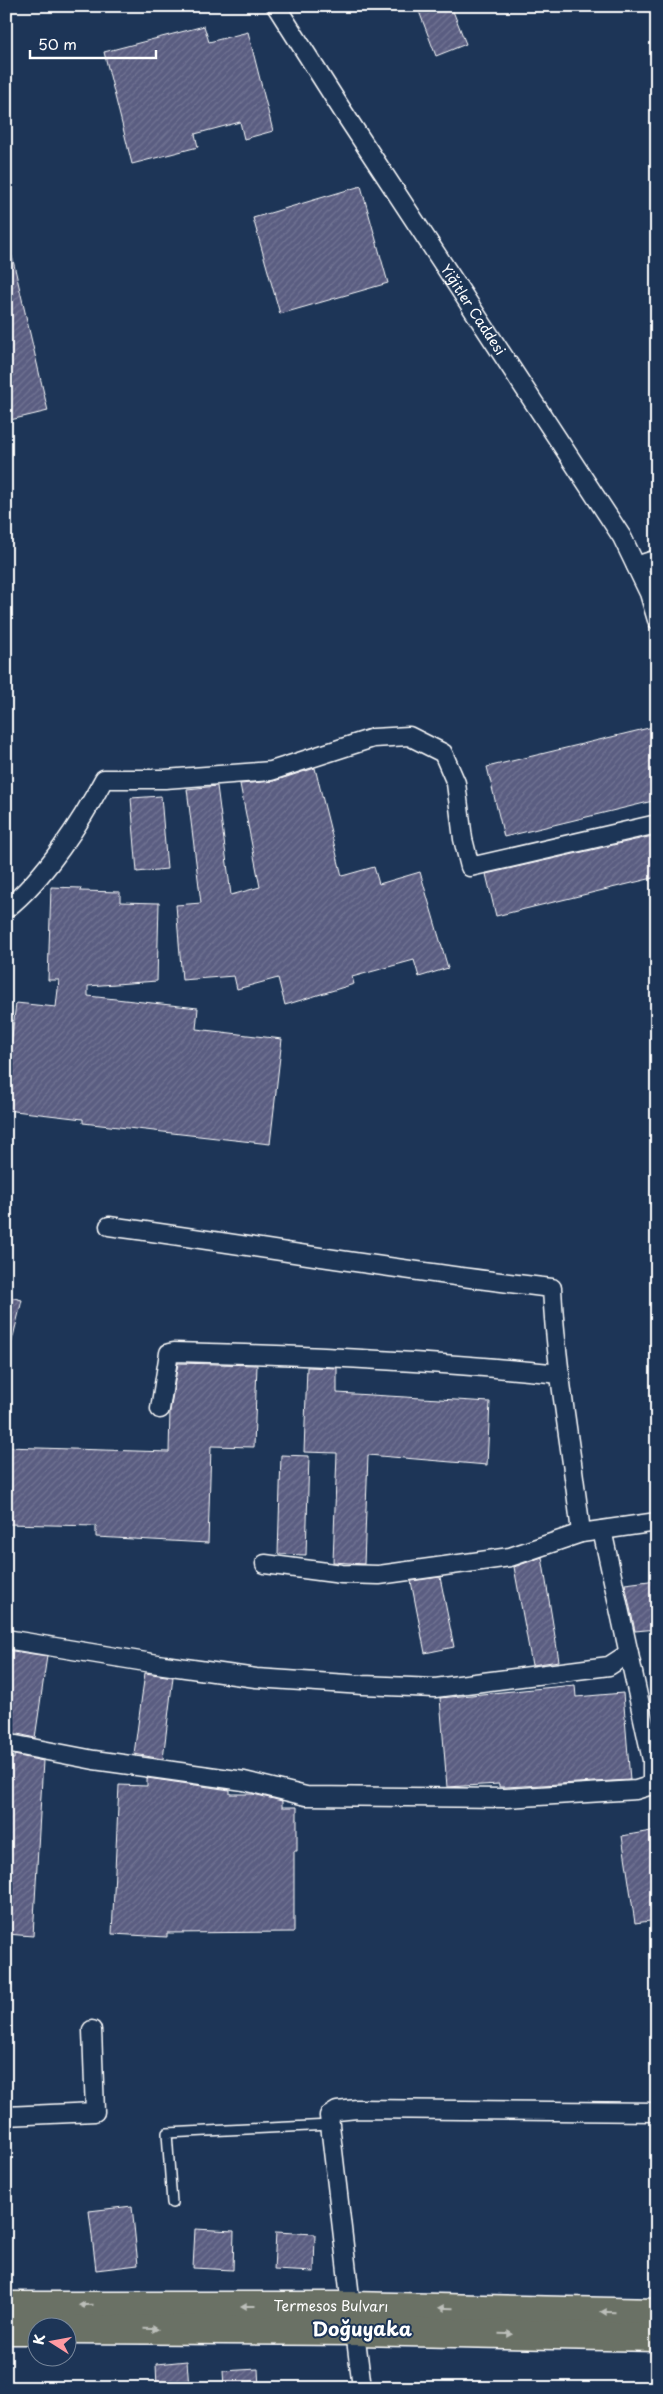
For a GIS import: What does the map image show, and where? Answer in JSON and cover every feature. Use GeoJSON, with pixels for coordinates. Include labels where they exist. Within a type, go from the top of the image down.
{"type":"FeatureCollection","features":[{"type":"Feature","properties":{"kind":"main road","name":"Termesos Bulvarı"},"geometry":{"type":"LineString","coordinates":[[6,2306],[353,2319],[657,2336]]}},
{"type":"Feature","properties":{"kind":"main road","name":"Termesos Bulvarı"},"geometry":{"type":"LineString","coordinates":[[78,2329],[353,2319],[657,2313]]}},
{"type":"Feature","properties":{"kind":"main road"},"geometry":{"type":"LineString","coordinates":[[6,2330],[28,2330]]}},
{"type":"Feature","properties":{"kind":"street","name":"Yiğitler Caddesi"},"geometry":{"type":"LineString","coordinates":[[276,6],[622,537],[649,593],[657,620]]}},
{"type":"Feature","properties":{"kind":"street"},"geometry":{"type":"LineString","coordinates":[[636,566],[657,559]]}},
{"type":"Feature","properties":{"kind":"street"},"geometry":{"type":"LineString","coordinates":[[6,909],[21,897],[82,820],[104,779],[165,779],[271,771],[373,738],[409,736],[443,753],[456,784],[463,839],[470,867],[657,824]]}},
{"type":"Feature","properties":{"kind":"street"},"geometry":{"type":"LineString","coordinates":[[109,1226],[272,1248],[451,1277],[552,1288],[555,1342],[581,1533]]}},
{"type":"Feature","properties":{"kind":"street"},"geometry":{"type":"LineString","coordinates":[[160,1409],[169,1353],[174,1352],[313,1355],[451,1362],[560,1374]]}},
{"type":"Feature","properties":{"kind":"street"},"geometry":{"type":"LineString","coordinates":[[265,1564],[342,1574],[379,1575],[510,1557],[581,1533],[657,1522]]}},
{"type":"Feature","properties":{"kind":"street"},"geometry":{"type":"LineString","coordinates":[[6,1743],[94,1760],[244,1781],[306,1796],[506,1798],[636,1790],[652,1785],[652,1760],[602,1530]]}},
{"type":"Feature","properties":{"kind":"street"},"geometry":{"type":"LineString","coordinates":[[6,1639],[256,1678],[435,1688],[609,1666],[629,1653]]}},
{"type":"Feature","properties":{"kind":"street"},"geometry":{"type":"LineString","coordinates":[[6,2116],[95,2112],[92,2030]]}},
{"type":"Feature","properties":{"kind":"street"},"geometry":{"type":"LineString","coordinates":[[362,2388],[329,2116],[337,2110],[357,2109],[657,2112]]}},
{"type":"Feature","properties":{"kind":"lane"},"geometry":{"type":"LineString","coordinates":[[172,2203],[167,2133],[330,2125]]}},
{"type":"Feature","properties":{"kind":"building"},"geometry":{"type":"Polygon","coordinates":[[[417,6],[451,6],[466,44],[436,56],[417,6]]]}},
{"type":"Feature","properties":{"kind":"building"},"geometry":{"type":"Polygon","coordinates":[[[204,26],[209,42],[248,32],[273,131],[244,139],[240,122],[195,134],[198,147],[132,164],[104,52],[204,26]]]}},
{"type":"Feature","properties":{"kind":"building"},"geometry":{"type":"Polygon","coordinates":[[[361,186],[388,283],[280,314],[253,218],[361,186]]]}},
{"type":"Feature","properties":{"kind":"building"},"geometry":{"type":"Polygon","coordinates":[[[12,256],[48,411],[6,421],[6,257],[12,256]]]}},
{"type":"Feature","properties":{"kind":"building"},"geometry":{"type":"Polygon","coordinates":[[[657,726],[657,800],[504,837],[487,767],[657,726]]]}},
{"type":"Feature","properties":{"kind":"building"},"geometry":{"type":"Polygon","coordinates":[[[315,768],[342,876],[374,867],[379,884],[420,872],[448,968],[419,977],[414,960],[352,977],[354,984],[285,1005],[278,978],[237,989],[234,976],[182,980],[176,905],[201,903],[187,789],[217,786],[231,895],[260,887],[240,784],[274,781],[315,768]]]}},
{"type":"Feature","properties":{"kind":"building"},"geometry":{"type":"Polygon","coordinates":[[[161,796],[167,869],[137,872],[131,798],[161,796]]]}},
{"type":"Feature","properties":{"kind":"building"},"geometry":{"type":"Polygon","coordinates":[[[657,835],[657,877],[496,916],[486,874],[657,835]]]}},
{"type":"Feature","properties":{"kind":"building"},"geometry":{"type":"Polygon","coordinates":[[[51,887],[81,888],[80,891],[120,892],[120,902],[159,903],[157,981],[88,986],[88,996],[198,1008],[196,1029],[282,1039],[270,1144],[83,1123],[83,1119],[6,1110],[6,1086],[16,1003],[56,1007],[59,980],[48,980],[51,887]]]}},
{"type":"Feature","properties":{"kind":"building"},"geometry":{"type":"Polygon","coordinates":[[[6,1296],[22,1300],[11,1345],[6,1344],[6,1296]]]}},
{"type":"Feature","properties":{"kind":"building"},"geometry":{"type":"Polygon","coordinates":[[[178,1363],[257,1365],[254,1447],[211,1446],[208,1543],[96,1537],[96,1526],[6,1524],[6,1447],[169,1452],[170,1411],[178,1363]]]}},
{"type":"Feature","properties":{"kind":"building"},"geometry":{"type":"Polygon","coordinates":[[[307,1367],[337,1368],[337,1393],[490,1402],[487,1465],[368,1455],[364,1564],[333,1562],[337,1453],[304,1452],[307,1367]]]}},
{"type":"Feature","properties":{"kind":"building"},"geometry":{"type":"Polygon","coordinates":[[[281,1455],[309,1456],[306,1555],[278,1554],[281,1455]]]}},
{"type":"Feature","properties":{"kind":"building"},"geometry":{"type":"Polygon","coordinates":[[[542,1557],[559,1661],[532,1665],[514,1567],[542,1557]]]}},
{"type":"Feature","properties":{"kind":"building"},"geometry":{"type":"Polygon","coordinates":[[[440,1577],[454,1647],[425,1653],[411,1581],[440,1577]]]}},
{"type":"Feature","properties":{"kind":"building"},"geometry":{"type":"Polygon","coordinates":[[[657,1580],[657,1629],[635,1631],[625,1584],[657,1580]]]}},
{"type":"Feature","properties":{"kind":"building"},"geometry":{"type":"Polygon","coordinates":[[[6,1650],[47,1656],[35,1738],[6,1731],[6,1650]]]}},
{"type":"Feature","properties":{"kind":"building"},"geometry":{"type":"Polygon","coordinates":[[[145,1673],[173,1677],[163,1759],[134,1754],[145,1673]]]}},
{"type":"Feature","properties":{"kind":"building"},"geometry":{"type":"Polygon","coordinates":[[[575,1685],[576,1697],[623,1693],[630,1780],[506,1787],[499,1787],[499,1784],[447,1787],[440,1698],[575,1685]]]}},
{"type":"Feature","properties":{"kind":"building"},"geometry":{"type":"Polygon","coordinates":[[[14,1755],[43,1761],[33,1936],[6,1934],[6,1758],[14,1759],[14,1755]]]}},
{"type":"Feature","properties":{"kind":"building"},"geometry":{"type":"Polygon","coordinates":[[[147,1778],[230,1790],[230,1794],[253,1794],[282,1801],[282,1807],[297,1807],[297,1851],[294,1851],[294,1932],[167,1933],[167,1937],[112,1934],[119,1785],[147,1786],[147,1778]]]}},
{"type":"Feature","properties":{"kind":"building"},"geometry":{"type":"Polygon","coordinates":[[[657,1830],[657,1920],[635,1923],[622,1836],[657,1830]]]}},
{"type":"Feature","properties":{"kind":"building"},"geometry":{"type":"Polygon","coordinates":[[[132,2206],[138,2265],[96,2270],[89,2211],[132,2206]]]}},
{"type":"Feature","properties":{"kind":"building"},"geometry":{"type":"Polygon","coordinates":[[[195,2229],[234,2231],[233,2270],[193,2268],[195,2229]]]}},
{"type":"Feature","properties":{"kind":"building"},"geometry":{"type":"Polygon","coordinates":[[[276,2232],[315,2234],[314,2272],[274,2270],[276,2232]]]}},
{"type":"Feature","properties":{"kind":"building"},"geometry":{"type":"Polygon","coordinates":[[[187,2361],[189,2388],[157,2388],[156,2364],[187,2361]]]}},
{"type":"Feature","properties":{"kind":"building"},"geometry":{"type":"Polygon","coordinates":[[[258,2369],[259,2388],[224,2388],[223,2371],[258,2369]]]}},
{"type":"Feature","properties":{"kind":"district","name":"Doğuyaka"},"geometry":{"type":"Point","coordinates":[362,2329]}}]}
